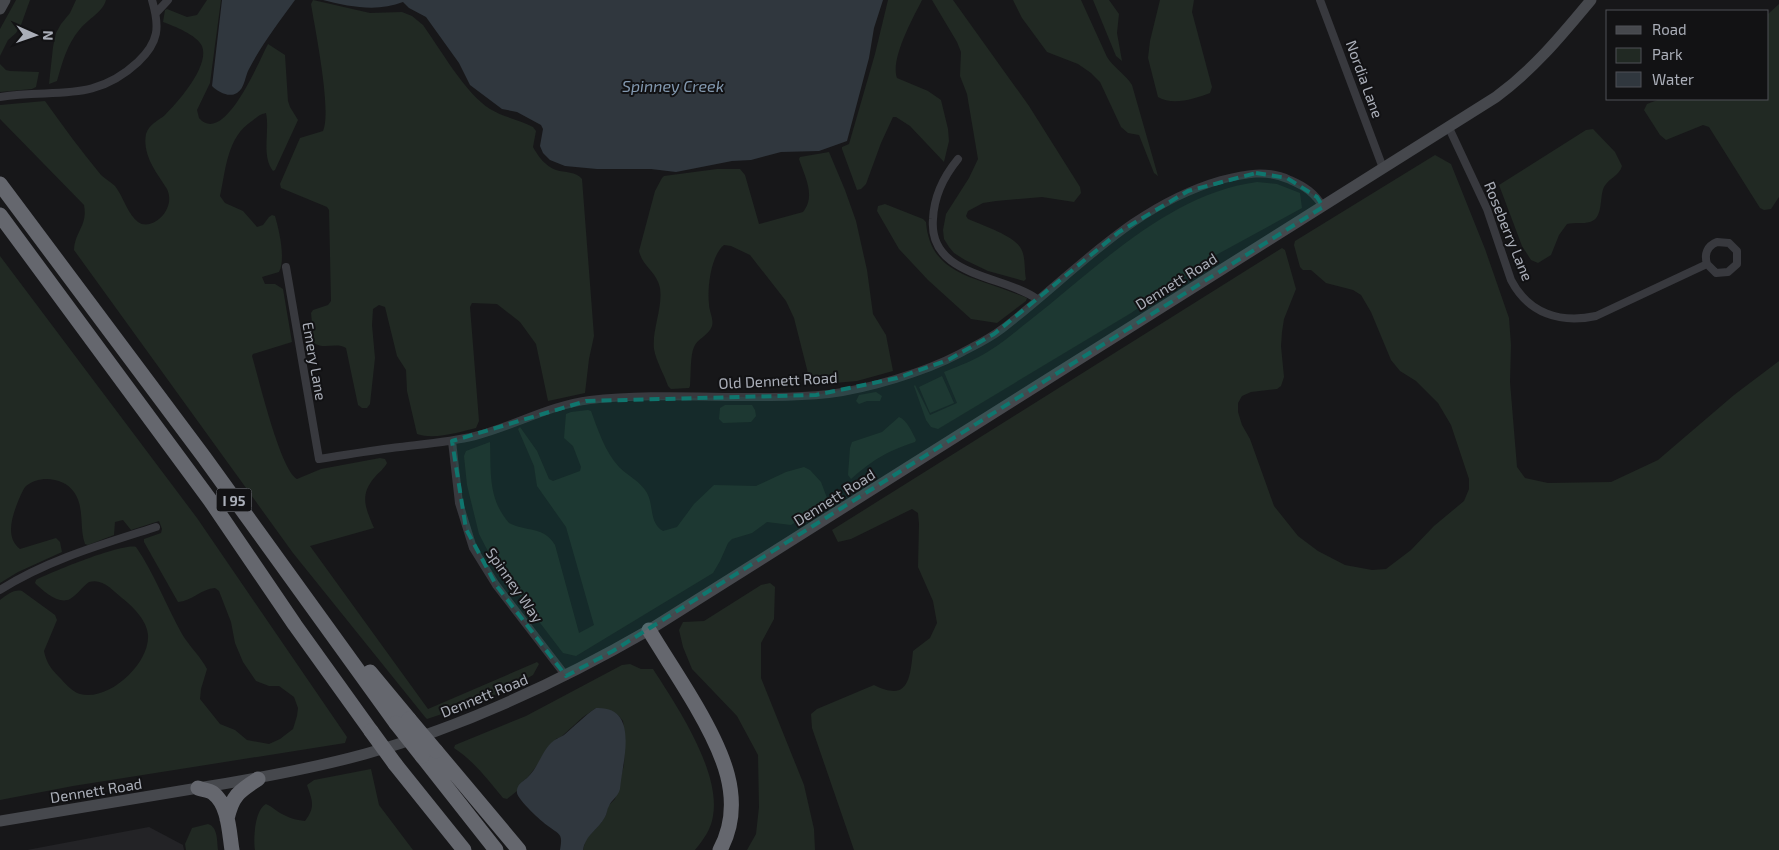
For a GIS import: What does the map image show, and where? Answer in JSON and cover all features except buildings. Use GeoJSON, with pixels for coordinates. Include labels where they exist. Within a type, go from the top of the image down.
{"type":"FeatureCollection","features":[{"type":"Feature","properties":{"kind":"highway","name":"I 95"},"geometry":{"type":"LineString","coordinates":[[0,184],[204,457],[308,604],[429,754],[496,850]]}},
{"type":"Feature","properties":{"kind":"highway","name":"I 95"},"geometry":{"type":"LineString","coordinates":[[0,215],[210,500],[371,732],[464,850]]}},
{"type":"Feature","properties":{"kind":"highway"},"geometry":{"type":"LineString","coordinates":[[649,630],[715,739],[726,769],[732,792],[731,811],[727,832],[720,850]]}},
{"type":"Feature","properties":{"kind":"highway"},"geometry":{"type":"LineString","coordinates":[[429,754],[519,850]]}},
{"type":"Feature","properties":{"kind":"highway"},"geometry":{"type":"LineString","coordinates":[[227,819],[232,800],[244,787],[258,779]]}},
{"type":"Feature","properties":{"kind":"highway"},"geometry":{"type":"LineString","coordinates":[[198,788],[207,790],[216,796],[224,810],[232,850]]}},
{"type":"Feature","properties":{"kind":"highway"},"geometry":{"type":"LineString","coordinates":[[439,820],[449,850]]}},
{"type":"Feature","properties":{"kind":"street"},"geometry":{"type":"LineString","coordinates":[[0,9],[5,0]]}},
{"type":"Feature","properties":{"kind":"street"},"geometry":{"type":"LineString","coordinates":[[0,97],[89,90],[117,80],[140,61],[151,47],[157,30],[156,13],[152,0]]}},
{"type":"Feature","properties":{"kind":"street"},"geometry":{"type":"LineString","coordinates":[[156,13],[168,0]]}},
{"type":"Feature","properties":{"kind":"street","name":"Nordia Lane"},"geometry":{"type":"LineString","coordinates":[[1320,0],[1383,168]]}},
{"type":"Feature","properties":{"kind":"street","name":"Dennett Road"},"geometry":{"type":"LineString","coordinates":[[0,821],[258,779],[366,754],[431,733],[514,700],[566,676],[649,630],[1449,128],[1516,82],[1549,51],[1591,0]]}},
{"type":"Feature","properties":{"kind":"street","name":"Roseberry Lane"},"geometry":{"type":"LineString","coordinates":[[1449,128],[1487,209],[1511,280],[1527,301],[1543,313],[1578,318],[1596,316],[1707,264]]}},
{"type":"Feature","properties":{"kind":"street"},"geometry":{"type":"LineString","coordinates":[[958,159],[947,173],[935,205],[932,223],[938,245],[950,260],[960,267],[1024,291],[1037,299]]}},
{"type":"Feature","properties":{"kind":"street","name":"Old Dennett Road"},"geometry":{"type":"LineString","coordinates":[[319,459],[452,441],[479,435],[545,411],[586,401],[640,397],[799,396],[832,393],[857,388],[906,375],[948,360],[994,334],[1131,223],[1169,200],[1208,184],[1256,173],[1280,176],[1311,191],[1323,206]]}},
{"type":"Feature","properties":{"kind":"street"},"geometry":{"type":"LineString","coordinates":[[1717,242],[1728,243],[1737,251],[1737,264],[1728,272],[1716,273],[1707,264],[1706,252],[1710,246],[1717,242]]}},
{"type":"Feature","properties":{"kind":"street","name":"Emery Lane"},"geometry":{"type":"LineString","coordinates":[[286,268],[319,459]]}},
{"type":"Feature","properties":{"kind":"street","name":"Spinney Way"},"geometry":{"type":"LineString","coordinates":[[452,441],[459,503],[473,548],[496,585],[566,676]]}},
{"type":"Feature","properties":{"kind":"street"},"geometry":{"type":"LineString","coordinates":[[0,590],[34,571],[92,548],[156,527]]}},
{"type":"Feature","properties":{"kind":"highlighted area"},"geometry":{"type":"Polygon","coordinates":[[[1256,173],[1287,178],[1317,197],[1323,207],[613,651],[566,676],[496,585],[466,529],[452,441],[586,401],[816,395],[897,378],[948,360],[994,334],[1119,232],[1188,191],[1256,173]]]}},
{"type":"Feature","properties":{"kind":"shaded area"},"geometry":{"type":"Polygon","coordinates":[[[149,827],[183,845],[184,850],[27,850],[149,827]]]}},
{"type":"Feature","properties":{"kind":"green space"},"geometry":{"type":"Polygon","coordinates":[[[16,0],[30,0],[21,25],[8,40],[0,56],[0,29],[16,0]]]}},
{"type":"Feature","properties":{"kind":"green space"},"geometry":{"type":"Polygon","coordinates":[[[76,0],[106,0],[102,8],[75,35],[57,81],[49,84],[56,33],[70,13],[76,0]]]}},
{"type":"Feature","properties":{"kind":"green space"},"geometry":{"type":"Polygon","coordinates":[[[207,0],[221,0],[210,83],[197,110],[199,118],[209,124],[219,121],[229,112],[249,83],[268,44],[285,55],[288,101],[298,120],[273,171],[267,158],[266,113],[244,128],[232,145],[220,196],[225,203],[243,211],[257,227],[263,225],[272,215],[275,216],[282,252],[281,266],[279,272],[262,277],[265,284],[275,284],[283,289],[292,342],[253,354],[252,356],[277,442],[290,472],[297,479],[321,469],[380,458],[385,459],[387,463],[369,485],[365,497],[365,503],[374,528],[310,546],[428,709],[537,662],[539,664],[533,675],[507,690],[427,719],[425,717],[293,553],[74,250],[83,223],[84,205],[0,119],[0,105],[45,101],[101,175],[115,186],[134,219],[143,224],[156,221],[166,211],[169,197],[167,189],[154,170],[148,156],[145,142],[146,134],[151,125],[165,115],[185,93],[197,73],[203,54],[202,46],[195,38],[185,31],[163,22],[165,10],[167,9],[187,17],[197,15],[207,0]]]}},
{"type":"Feature","properties":{"kind":"green space"},"geometry":{"type":"Polygon","coordinates":[[[313,0],[370,13],[402,12],[412,16],[423,25],[463,82],[481,102],[495,112],[533,127],[536,131],[533,147],[548,166],[580,176],[582,179],[594,336],[585,393],[548,401],[536,344],[520,322],[497,304],[472,303],[470,307],[479,421],[476,428],[455,433],[439,436],[417,434],[407,391],[406,370],[397,356],[385,307],[379,305],[373,309],[372,325],[375,358],[370,404],[367,408],[362,408],[358,405],[346,348],[342,346],[322,346],[314,343],[311,313],[313,310],[328,305],[331,301],[329,210],[327,207],[281,188],[280,184],[300,138],[323,131],[325,121],[322,70],[311,4],[313,0]]]}},
{"type":"Feature","properties":{"kind":"green space"},"geometry":{"type":"Polygon","coordinates":[[[888,0],[922,0],[899,50],[896,70],[897,78],[928,91],[941,100],[949,141],[944,162],[910,126],[893,117],[866,184],[857,190],[842,147],[849,144],[875,54],[888,0]]]}},
{"type":"Feature","properties":{"kind":"green space"},"geometry":{"type":"Polygon","coordinates":[[[932,0],[953,0],[1029,106],[1080,187],[1081,193],[1074,202],[1042,197],[983,203],[968,211],[966,216],[968,219],[1004,234],[1020,247],[1024,258],[1026,279],[1024,281],[988,271],[965,260],[954,253],[944,239],[943,230],[946,214],[969,178],[978,159],[967,94],[960,76],[961,52],[932,0]]]}},
{"type":"Feature","properties":{"kind":"green space"},"geometry":{"type":"Polygon","coordinates":[[[1013,0],[1081,0],[1107,57],[1132,85],[1158,176],[1154,173],[1139,135],[1128,133],[1121,127],[1100,82],[1078,64],[1047,52],[1022,18],[1013,0]]]}},
{"type":"Feature","properties":{"kind":"green space"},"geometry":{"type":"Polygon","coordinates":[[[1093,0],[1109,0],[1119,14],[1117,33],[1122,61],[1116,56],[1093,0]]]}},
{"type":"Feature","properties":{"kind":"green space"},"geometry":{"type":"Polygon","coordinates":[[[1160,0],[1194,0],[1192,12],[1212,87],[1210,93],[1177,101],[1164,100],[1158,97],[1148,58],[1160,0]]]}},
{"type":"Feature","properties":{"kind":"green space"},"geometry":{"type":"Polygon","coordinates":[[[1779,4],[1779,197],[1771,209],[1764,210],[1760,208],[1709,127],[1703,125],[1666,140],[1660,135],[1644,110],[1647,104],[1657,100],[1769,100],[1769,13],[1779,4]]]}},
{"type":"Feature","properties":{"kind":"green space"},"geometry":{"type":"Polygon","coordinates":[[[0,64],[10,71],[39,72],[36,87],[0,92],[0,64]]]}},
{"type":"Feature","properties":{"kind":"green space"},"geometry":{"type":"Polygon","coordinates":[[[1593,129],[1615,152],[1622,166],[1621,169],[1604,187],[1599,212],[1594,220],[1587,223],[1567,224],[1559,235],[1551,255],[1538,263],[1531,260],[1522,246],[1499,185],[1586,130],[1593,129]]]}},
{"type":"Feature","properties":{"kind":"green space"},"geometry":{"type":"Polygon","coordinates":[[[829,152],[856,221],[867,270],[873,314],[886,335],[893,371],[857,381],[811,385],[794,318],[786,301],[750,255],[731,246],[724,245],[716,256],[709,281],[709,307],[712,326],[694,347],[691,360],[690,386],[689,388],[671,389],[656,358],[654,349],[661,296],[660,288],[639,251],[655,191],[662,178],[664,176],[717,169],[740,169],[745,175],[759,224],[803,212],[809,200],[809,193],[799,159],[800,157],[829,152]]]}},
{"type":"Feature","properties":{"kind":"green space"},"geometry":{"type":"Polygon","coordinates":[[[1435,155],[1451,164],[1485,249],[1509,318],[1511,345],[1510,382],[1517,467],[1525,478],[1548,483],[1611,482],[1658,460],[1734,395],[1779,361],[1779,850],[854,850],[812,728],[811,714],[817,709],[874,685],[885,690],[894,691],[900,689],[908,679],[913,651],[930,638],[937,623],[933,601],[918,567],[918,513],[912,509],[851,539],[838,542],[832,530],[1282,248],[1285,250],[1296,289],[1284,319],[1282,332],[1281,346],[1284,377],[1281,386],[1277,389],[1251,392],[1242,396],[1238,403],[1238,412],[1242,425],[1250,439],[1274,506],[1298,536],[1318,551],[1345,565],[1372,570],[1386,569],[1411,550],[1434,526],[1464,501],[1469,489],[1469,479],[1451,425],[1438,403],[1416,381],[1400,371],[1391,360],[1371,312],[1361,295],[1353,290],[1326,283],[1311,270],[1303,270],[1300,267],[1294,245],[1295,241],[1435,155]]]}},
{"type":"Feature","properties":{"kind":"green space"},"geometry":{"type":"Polygon","coordinates":[[[1257,182],[1277,184],[1300,193],[1302,208],[1216,255],[1131,313],[938,429],[931,427],[926,420],[915,385],[930,415],[957,403],[944,372],[967,363],[999,344],[1135,236],[1164,217],[1193,201],[1224,189],[1257,182]]]}},
{"type":"Feature","properties":{"kind":"green space"},"geometry":{"type":"Polygon","coordinates":[[[885,204],[923,219],[926,222],[928,235],[937,254],[952,268],[971,278],[1027,298],[1026,301],[997,323],[971,319],[928,280],[899,249],[877,211],[878,206],[885,204]]]}},
{"type":"Feature","properties":{"kind":"green space"},"geometry":{"type":"Polygon","coordinates":[[[0,256],[197,518],[347,737],[345,743],[73,786],[0,800],[0,600],[8,594],[22,591],[55,615],[57,620],[44,651],[49,665],[77,693],[91,695],[103,692],[126,678],[142,657],[147,646],[148,635],[142,619],[126,601],[103,583],[89,582],[70,599],[61,600],[51,596],[35,583],[36,580],[44,576],[117,549],[136,547],[148,567],[182,634],[207,669],[200,699],[220,724],[235,730],[247,740],[269,744],[280,739],[293,729],[298,708],[294,697],[279,686],[269,686],[256,681],[243,662],[219,591],[215,588],[205,590],[188,600],[178,602],[144,542],[144,539],[161,533],[162,529],[159,521],[131,530],[123,520],[115,522],[114,535],[88,545],[85,544],[83,538],[80,504],[70,487],[65,483],[52,479],[32,482],[24,489],[14,511],[11,525],[12,538],[20,549],[56,538],[60,542],[62,552],[18,572],[0,583],[0,256]]]}},
{"type":"Feature","properties":{"kind":"green space"},"geometry":{"type":"Polygon","coordinates":[[[942,376],[954,403],[930,413],[919,387],[942,376]]]}},
{"type":"Feature","properties":{"kind":"green space"},"geometry":{"type":"Polygon","coordinates":[[[876,392],[882,396],[880,401],[867,401],[859,404],[856,401],[859,395],[876,392]]]}},
{"type":"Feature","properties":{"kind":"green space"},"geometry":{"type":"Polygon","coordinates":[[[725,405],[752,405],[756,416],[751,422],[723,423],[719,419],[720,408],[725,405]]]}},
{"type":"Feature","properties":{"kind":"green space"},"geometry":{"type":"Polygon","coordinates":[[[591,411],[602,441],[614,461],[641,485],[647,493],[656,524],[663,531],[677,527],[694,504],[714,485],[756,486],[786,472],[804,467],[810,470],[821,482],[827,498],[826,503],[791,525],[767,522],[752,533],[732,539],[728,543],[713,573],[576,656],[563,653],[493,561],[479,534],[467,485],[464,456],[466,451],[490,442],[492,485],[497,504],[509,523],[540,532],[551,539],[555,545],[579,633],[594,625],[566,527],[537,486],[534,466],[518,429],[520,427],[537,451],[549,479],[553,481],[580,471],[581,467],[573,446],[564,438],[566,414],[591,411]]]}},
{"type":"Feature","properties":{"kind":"green space"},"geometry":{"type":"Polygon","coordinates":[[[899,417],[909,427],[916,440],[915,442],[881,456],[851,479],[848,475],[852,442],[882,432],[899,417]]]}},
{"type":"Feature","properties":{"kind":"green space"},"geometry":{"type":"Polygon","coordinates":[[[770,583],[775,587],[774,619],[761,643],[761,678],[804,785],[814,829],[815,850],[747,850],[756,834],[759,807],[758,755],[737,716],[692,669],[683,647],[679,630],[683,622],[704,621],[761,585],[770,583]]]}},
{"type":"Feature","properties":{"kind":"green space"},"geometry":{"type":"Polygon","coordinates":[[[630,664],[641,669],[653,669],[685,720],[704,760],[714,799],[713,816],[709,830],[695,850],[583,850],[586,839],[601,823],[606,815],[608,806],[615,799],[624,765],[625,737],[623,721],[618,715],[596,708],[583,717],[561,737],[556,739],[517,791],[507,799],[503,798],[474,765],[454,748],[455,745],[526,716],[622,665],[630,664]]]}},
{"type":"Feature","properties":{"kind":"green space"},"geometry":{"type":"Polygon","coordinates":[[[371,769],[379,805],[413,850],[255,850],[254,839],[257,818],[262,807],[266,804],[287,816],[305,821],[312,807],[307,785],[314,780],[371,769]]]}},
{"type":"Feature","properties":{"kind":"green space"},"geometry":{"type":"Polygon","coordinates":[[[208,824],[214,828],[218,850],[186,850],[185,844],[192,828],[208,824]]]}},
{"type":"Feature","properties":{"kind":"water"},"geometry":{"type":"Polygon","coordinates":[[[222,0],[295,0],[259,51],[240,91],[231,95],[220,92],[212,86],[222,0]]]}},
{"type":"Feature","properties":{"kind":"water","name":"Spinney Creek"},"geometry":{"type":"Polygon","coordinates":[[[323,0],[883,0],[874,28],[869,58],[847,141],[819,151],[781,152],[751,160],[732,161],[676,172],[651,169],[597,169],[565,166],[550,160],[543,153],[540,146],[543,129],[541,125],[517,112],[502,109],[470,85],[459,63],[426,17],[409,8],[403,2],[374,8],[343,5],[323,0]]]}},
{"type":"Feature","properties":{"kind":"water"},"geometry":{"type":"Polygon","coordinates":[[[596,708],[610,710],[619,716],[624,726],[626,738],[620,789],[610,804],[606,816],[589,836],[583,850],[560,850],[560,835],[526,805],[518,796],[517,788],[531,774],[551,743],[564,735],[596,708]]]}}]}
